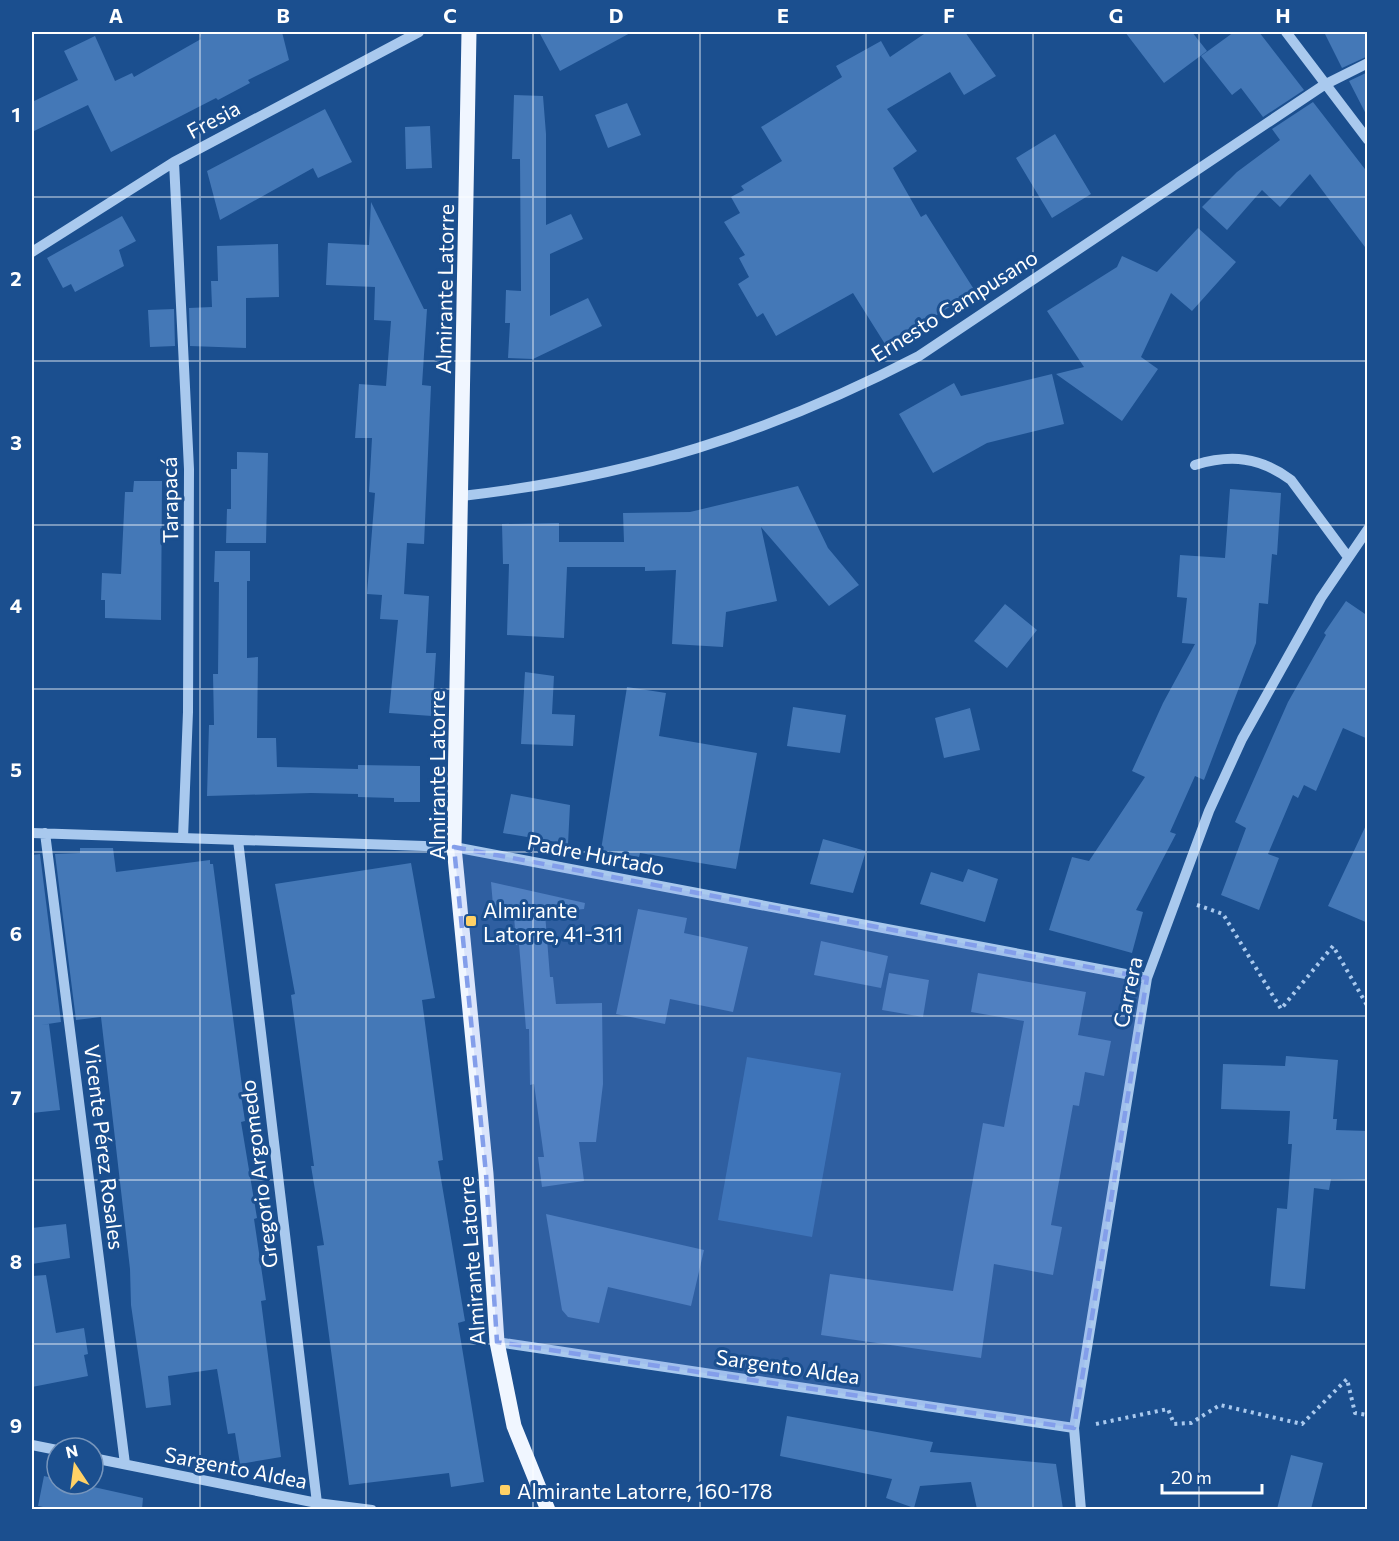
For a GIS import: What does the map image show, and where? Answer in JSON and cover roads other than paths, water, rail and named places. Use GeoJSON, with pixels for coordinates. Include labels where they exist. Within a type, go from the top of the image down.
{"type":"FeatureCollection","features":[{"type":"Feature","properties":{"kind":"main road","name":"Almirante Latorre"},"geometry":{"type":"LineString","coordinates":[[469,32],[454,847],[486,1174],[497,1342],[514,1426],[548,1509]]}},
{"type":"Feature","properties":{"kind":"street","name":"Fresia"},"geometry":{"type":"LineString","coordinates":[[32,252],[174,162],[419,32]]}},
{"type":"Feature","properties":{"kind":"street"},"geometry":{"type":"LineString","coordinates":[[1286,32],[1368,140]]}},
{"type":"Feature","properties":{"kind":"street","name":"Ernesto Campusano"},"geometry":{"type":"LineString","coordinates":[[462,496],[579,480],[692,452],[798,414],[864,384],[919,356],[1324,85],[1368,63]]}},
{"type":"Feature","properties":{"kind":"street","name":"Tarapacá"},"geometry":{"type":"LineString","coordinates":[[174,162],[189,469],[188,701],[183,838]]}},
{"type":"Feature","properties":{"kind":"street"},"geometry":{"type":"LineString","coordinates":[[1195,465],[1233,457],[1253,460],[1279,472],[1291,480],[1348,557]]}},
{"type":"Feature","properties":{"kind":"street","name":"Carrera"},"geometry":{"type":"LineString","coordinates":[[1081,1509],[1074,1428],[1147,978],[1209,811],[1242,739],[1279,670],[1348,557],[1368,529]]}},
{"type":"Feature","properties":{"kind":"street","name":"Padre Hurtado"},"geometry":{"type":"LineString","coordinates":[[32,833],[454,847],[1147,978]]}},
{"type":"Feature","properties":{"kind":"street","name":"Vicente Pérez Rosales"},"geometry":{"type":"LineString","coordinates":[[45,833],[125,1464]]}},
{"type":"Feature","properties":{"kind":"street","name":"Gregorio Argomedo"},"geometry":{"type":"LineString","coordinates":[[238,840],[317,1503]]}},
{"type":"Feature","properties":{"kind":"street","name":"Sargento Aldea"},"geometry":{"type":"LineString","coordinates":[[497,1342],[1074,1428]]}},
{"type":"Feature","properties":{"kind":"street","name":"Sargento Aldea"},"geometry":{"type":"LineString","coordinates":[[105,1460],[317,1503],[372,1509]]}},
{"type":"Feature","properties":{"kind":"place","name":"Almirante Latorre, 41-311"},"geometry":{"type":"Point","coordinates":[471,921]}},
{"type":"Feature","properties":{"kind":"place","name":"Almirante Latorre, 160-178"},"geometry":{"type":"Point","coordinates":[505,1490]}}]}
